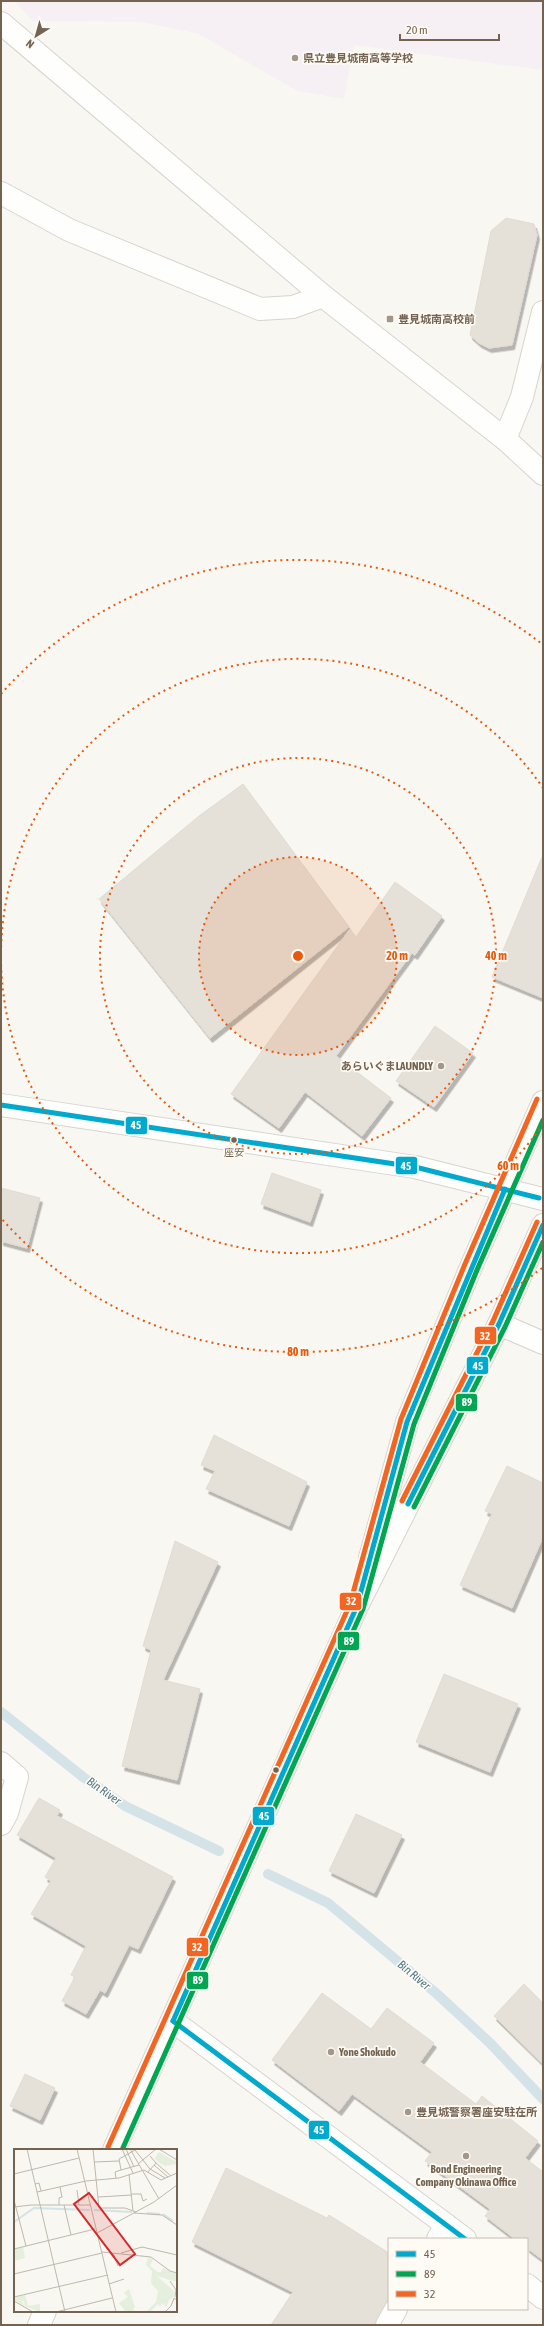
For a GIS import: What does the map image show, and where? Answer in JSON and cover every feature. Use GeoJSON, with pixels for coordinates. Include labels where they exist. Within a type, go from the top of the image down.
{"type":"FeatureCollection","features":[{"type":"Feature","properties":{"kind":"street"},"geometry":{"type":"LineString","coordinates":[[1,23],[323,296],[504,439],[543,474]]}},
{"type":"Feature","properties":{"kind":"street"},"geometry":{"type":"LineString","coordinates":[[1,193],[69,230],[260,309],[293,307],[323,296]]}},
{"type":"Feature","properties":{"kind":"street"},"geometry":{"type":"LineString","coordinates":[[504,439],[522,396],[543,312]]}},
{"type":"Feature","properties":{"kind":"street"},"geometry":{"type":"LineString","coordinates":[[357,1606],[407,1422],[543,1102]]}},
{"type":"Feature","properties":{"kind":"street"},"geometry":{"type":"LineString","coordinates":[[1,1105],[415,1167],[543,1199]]}},
{"type":"Feature","properties":{"kind":"street"},"geometry":{"type":"LineString","coordinates":[[114,2149],[173,2021],[357,1606],[498,1324],[543,1225]]}},
{"type":"Feature","properties":{"kind":"street"},"geometry":{"type":"LineString","coordinates":[[498,1324],[543,1343]]}},
{"type":"Feature","properties":{"kind":"street"},"geometry":{"type":"LineString","coordinates":[[1,1763],[17,1777],[1,1824]]}},
{"type":"Feature","properties":{"kind":"street"},"geometry":{"type":"LineString","coordinates":[[173,2021],[442,2232],[462,2238]]}},
{"type":"Feature","properties":{"kind":"street"},"geometry":{"type":"LineString","coordinates":[[528,2287],[543,2298]]}},
{"type":"Feature","properties":{"kind":"street"},"geometry":{"type":"LineString","coordinates":[[387,2325],[395,2310]]}},
{"type":"Feature","properties":{"kind":"street"},"geometry":{"type":"LineString","coordinates":[[39,2325],[45,2312]]}},
{"type":"Feature","properties":{"kind":"shaded area","name":"県立豊見城南高等学校"},"geometry":{"type":"Polygon","coordinates":[[[14,1],[543,1],[543,70],[354,45],[344,99],[297,91],[199,34],[142,22],[33,21],[14,1]]]}},
{"type":"Feature","properties":{"kind":"building"},"geometry":{"type":"Polygon","coordinates":[[[506,218],[534,224],[537,235],[512,345],[489,348],[479,343],[470,335],[491,231],[506,218]]]}},
{"type":"Feature","properties":{"kind":"building"},"geometry":{"type":"Polygon","coordinates":[[[243,784],[349,927],[210,1038],[99,899],[199,816],[243,784]]]}},
{"type":"Feature","properties":{"kind":"building"},"geometry":{"type":"Polygon","coordinates":[[[543,857],[543,998],[492,977],[543,857]]]}},
{"type":"Feature","properties":{"kind":"building"},"geometry":{"type":"Polygon","coordinates":[[[395,882],[442,916],[415,955],[412,953],[336,1056],[391,1098],[362,1136],[305,1092],[279,1128],[231,1094],[350,929],[356,937],[395,882]]]}},
{"type":"Feature","properties":{"kind":"building"},"geometry":{"type":"Polygon","coordinates":[[[435,1026],[473,1053],[434,1107],[396,1081],[435,1026]]]}},
{"type":"Feature","properties":{"kind":"building"},"geometry":{"type":"Polygon","coordinates":[[[272,1173],[321,1190],[310,1222],[261,1204],[272,1173]]]}},
{"type":"Feature","properties":{"kind":"building"},"geometry":{"type":"Polygon","coordinates":[[[1,1188],[40,1198],[27,1248],[1,1241],[1,1188]]]}},
{"type":"Feature","properties":{"kind":"building"},"geometry":{"type":"Polygon","coordinates":[[[214,1435],[307,1482],[289,1526],[206,1489],[215,1471],[201,1465],[214,1435]]]}},
{"type":"Feature","properties":{"kind":"building"},"geometry":{"type":"Polygon","coordinates":[[[507,1466],[543,1483],[543,1537],[512,1608],[460,1585],[492,1514],[485,1511],[507,1466]]]}},
{"type":"Feature","properties":{"kind":"building"},"geometry":{"type":"Polygon","coordinates":[[[175,1541],[218,1562],[163,1680],[200,1689],[177,1780],[122,1766],[151,1650],[143,1646],[175,1541]]]}},
{"type":"Feature","properties":{"kind":"building"},"geometry":{"type":"Polygon","coordinates":[[[444,1674],[518,1704],[490,1772],[416,1742],[444,1674]]]}},
{"type":"Feature","properties":{"kind":"building"},"geometry":{"type":"Polygon","coordinates":[[[39,1798],[60,1810],[57,1816],[173,1877],[138,1949],[129,1945],[105,1993],[100,1990],[86,2014],[62,2001],[75,1977],[71,1975],[86,1946],[31,1914],[51,1881],[45,1877],[56,1858],[17,1835],[39,1798]]]}},
{"type":"Feature","properties":{"kind":"building"},"geometry":{"type":"Polygon","coordinates":[[[356,1814],[402,1835],[374,1893],[329,1871],[356,1814]]]}},
{"type":"Feature","properties":{"kind":"building"},"geometry":{"type":"Polygon","coordinates":[[[524,1984],[543,2003],[543,2064],[494,2016],[524,1984]]]}},
{"type":"Feature","properties":{"kind":"building"},"geometry":{"type":"Polygon","coordinates":[[[322,1993],[371,2029],[387,2008],[434,2043],[420,2062],[476,2104],[482,2096],[538,2141],[525,2158],[543,2172],[543,2260],[528,2249],[528,2238],[514,2238],[485,2216],[490,2209],[425,2161],[432,2152],[352,2094],[339,2111],[272,2060],[322,1993]]]}},
{"type":"Feature","properties":{"kind":"building"},"geometry":{"type":"Polygon","coordinates":[[[25,2074],[55,2088],[40,2120],[10,2106],[25,2074]]]}},
{"type":"Feature","properties":{"kind":"building"},"geometry":{"type":"Polygon","coordinates":[[[226,2168],[327,2218],[329,2215],[388,2252],[388,2301],[375,2325],[271,2325],[293,2292],[192,2242],[226,2168]]]}},
{"type":"Feature","properties":{"kind":"waterway","name":"Bin River"},"geometry":{"type":"LineString","coordinates":[[1,1712],[83,1777],[125,1806],[219,1851]]}},
{"type":"Feature","properties":{"kind":"waterway","name":"Bin River"},"geometry":{"type":"LineString","coordinates":[[268,1874],[328,1903],[437,1994],[490,2043],[543,2099]]}},
{"type":"Feature","properties":{"kind":"transit line","name":"32"},"geometry":{"type":"LineString","coordinates":[[108,2147],[350,1604],[401,1419],[465,1264],[537,1099]]}},
{"type":"Feature","properties":{"kind":"transit line","name":"45"},"geometry":{"type":"LineString","coordinates":[[1,1105],[415,1167],[539,1198]]}},
{"type":"Feature","properties":{"kind":"transit line","name":"89"},"geometry":{"type":"LineString","coordinates":[[122,2149],[363,1609],[414,1424],[477,1270],[543,1120]]}},
{"type":"Feature","properties":{"kind":"transit line","name":"45"},"geometry":{"type":"LineString","coordinates":[[173,2021],[357,1606],[407,1422],[505,1189]]}},
{"type":"Feature","properties":{"kind":"transit line","name":"32"},"geometry":{"type":"LineString","coordinates":[[402,1501],[493,1321],[537,1222]]}},
{"type":"Feature","properties":{"kind":"transit line","name":"45"},"geometry":{"type":"LineString","coordinates":[[408,1504],[499,1324],[543,1225]]}},
{"type":"Feature","properties":{"kind":"transit line","name":"89"},"geometry":{"type":"LineString","coordinates":[[414,1507],[505,1327],[543,1242]]}},
{"type":"Feature","properties":{"kind":"transit line","name":"45"},"geometry":{"type":"LineString","coordinates":[[173,2021],[464,2238]]}},
{"type":"Feature","properties":{"kind":"place","name":"県立豊見城南高等学校"},"geometry":{"type":"Point","coordinates":[295,58]}},
{"type":"Feature","properties":{"kind":"place","name":"豊見城南高校前"},"geometry":{"type":"Point","coordinates":[390,319]}},
{"type":"Feature","properties":{"kind":"place","name":"あらいぐまLAUNDLY"},"geometry":{"type":"Point","coordinates":[441,1066]}},
{"type":"Feature","properties":{"kind":"place","name":"座安"},"geometry":{"type":"Point","coordinates":[234,1140]}},
{"type":"Feature","properties":{"kind":"place","name":"Yone Shokudo"},"geometry":{"type":"Point","coordinates":[331,2052]}},
{"type":"Feature","properties":{"kind":"place","name":"豊見城警察署座安駐在所"},"geometry":{"type":"Point","coordinates":[408,2112]}},
{"type":"Feature","properties":{"kind":"place","name":"Bond Engineering Company Okinawa Office"},"geometry":{"type":"Point","coordinates":[466,2156]}}]}
